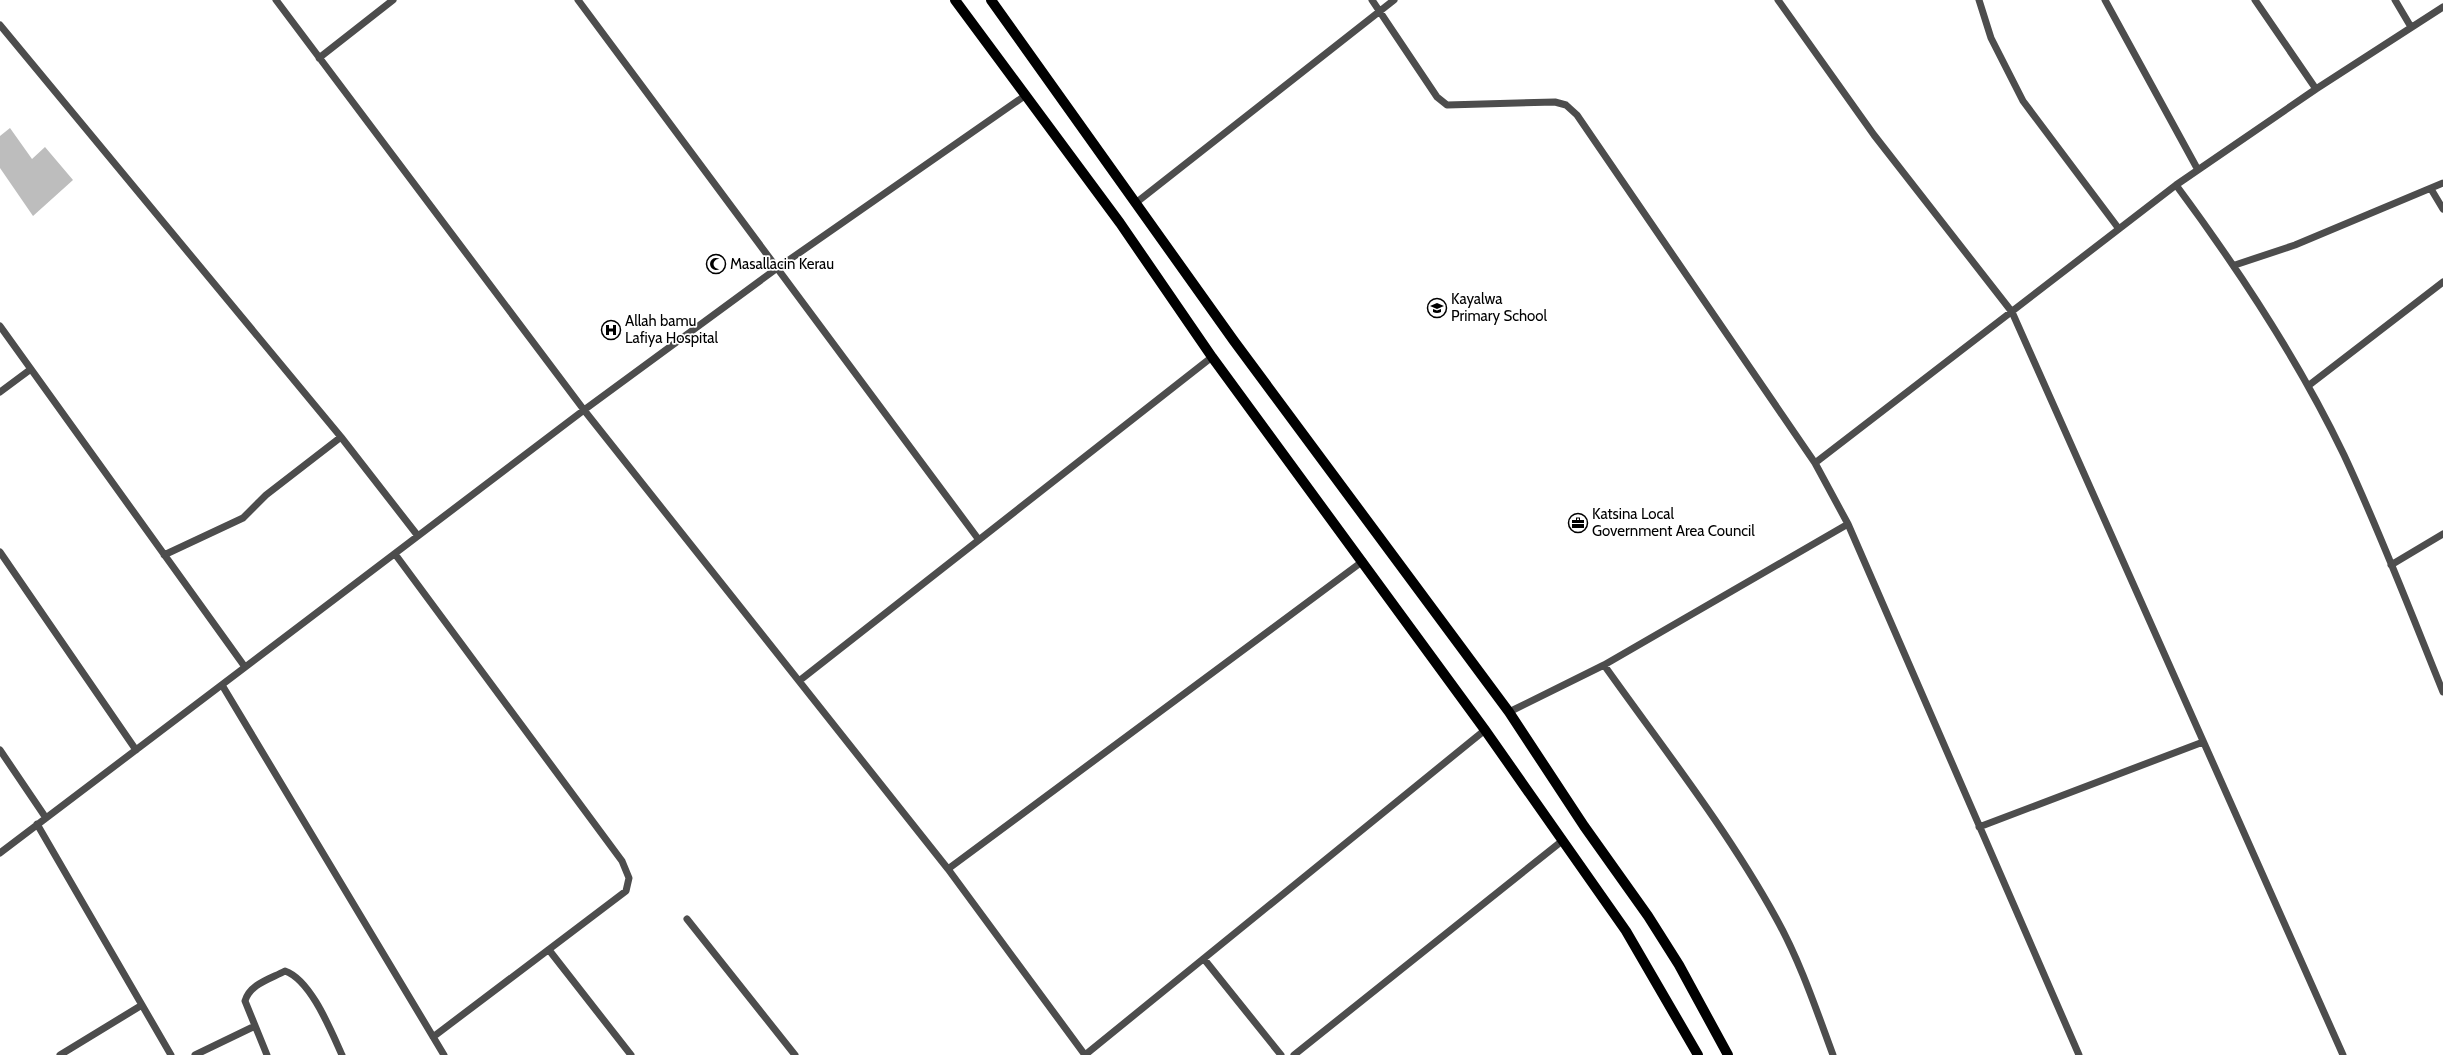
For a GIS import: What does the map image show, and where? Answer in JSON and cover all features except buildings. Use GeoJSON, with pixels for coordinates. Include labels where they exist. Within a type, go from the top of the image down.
{"type":"FeatureCollection","features":[{"type":"Feature","properties":{"kind":"main road"},"geometry":{"type":"LineString","coordinates":[[955,0],[1120,223],[1212,357],[1363,561],[1485,730],[1626,931],[1698,1055]]}},
{"type":"Feature","properties":{"kind":"main road"},"geometry":{"type":"LineString","coordinates":[[992,0],[1137,202],[1234,341],[1509,712],[1584,826],[1648,916],[1679,965],[1728,1055]]}},
{"type":"Feature","properties":{"kind":"street"},"geometry":{"type":"LineString","coordinates":[[276,0],[584,410],[948,869],[1085,1055],[1485,730]]}},
{"type":"Feature","properties":{"kind":"street"},"geometry":{"type":"LineString","coordinates":[[319,58],[393,0]]}},
{"type":"Feature","properties":{"kind":"street"},"geometry":{"type":"LineString","coordinates":[[578,0],[776,269],[979,540]]}},
{"type":"Feature","properties":{"kind":"street"},"geometry":{"type":"LineString","coordinates":[[1372,0],[1437,97],[1447,105],[1555,102],[1566,105],[1577,115],[1815,463],[1848,524],[2079,1055]]}},
{"type":"Feature","properties":{"kind":"street"},"geometry":{"type":"LineString","coordinates":[[1137,202],[1394,0]]}},
{"type":"Feature","properties":{"kind":"street"},"geometry":{"type":"LineString","coordinates":[[1778,0],[1874,135],[2012,312],[2343,1055]]}},
{"type":"Feature","properties":{"kind":"street"},"geometry":{"type":"LineString","coordinates":[[1979,0],[1991,38],[2023,101],[2119,229]]}},
{"type":"Feature","properties":{"kind":"street"},"geometry":{"type":"LineString","coordinates":[[2105,0],[2198,170]]}},
{"type":"Feature","properties":{"kind":"street"},"geometry":{"type":"LineString","coordinates":[[2255,0],[2316,89]]}},
{"type":"Feature","properties":{"kind":"street"},"geometry":{"type":"LineString","coordinates":[[2395,0],[2411,27]]}},
{"type":"Feature","properties":{"kind":"street"},"geometry":{"type":"LineString","coordinates":[[1815,463],[2176,185],[2316,89],[2443,7]]}},
{"type":"Feature","properties":{"kind":"street"},"geometry":{"type":"LineString","coordinates":[[0,25],[340,437],[418,536]]}},
{"type":"Feature","properties":{"kind":"street"},"geometry":{"type":"LineString","coordinates":[[0,853],[584,410],[776,269],[1026,95]]}},
{"type":"Feature","properties":{"kind":"street"},"geometry":{"type":"LineString","coordinates":[[2235,265],[2295,245],[2443,183]]}},
{"type":"Feature","properties":{"kind":"street"},"geometry":{"type":"LineString","coordinates":[[2176,185],[2235,265],[2308,386],[2344,455],[2443,692]]}},
{"type":"Feature","properties":{"kind":"street"},"geometry":{"type":"LineString","coordinates":[[2431,189],[2443,209]]}},
{"type":"Feature","properties":{"kind":"street"},"geometry":{"type":"LineString","coordinates":[[2308,386],[2443,282]]}},
{"type":"Feature","properties":{"kind":"street"},"geometry":{"type":"LineString","coordinates":[[0,326],[245,667]]}},
{"type":"Feature","properties":{"kind":"street"},"geometry":{"type":"LineString","coordinates":[[799,681],[1212,357]]}},
{"type":"Feature","properties":{"kind":"street"},"geometry":{"type":"LineString","coordinates":[[0,392],[31,369]]}},
{"type":"Feature","properties":{"kind":"street"},"geometry":{"type":"LineString","coordinates":[[164,555],[243,518],[266,495],[340,437]]}},
{"type":"Feature","properties":{"kind":"street"},"geometry":{"type":"LineString","coordinates":[[1509,712],[1604,665],[1848,524]]}},
{"type":"Feature","properties":{"kind":"street"},"geometry":{"type":"LineString","coordinates":[[2391,565],[2443,534]]}},
{"type":"Feature","properties":{"kind":"street"},"geometry":{"type":"LineString","coordinates":[[0,552],[136,750]]}},
{"type":"Feature","properties":{"kind":"street"},"geometry":{"type":"LineString","coordinates":[[395,554],[622,861],[629,878],[626,891],[433,1037]]}},
{"type":"Feature","properties":{"kind":"street"},"geometry":{"type":"LineString","coordinates":[[948,869],[1363,561]]}},
{"type":"Feature","properties":{"kind":"street"},"geometry":{"type":"LineString","coordinates":[[1604,665],[1738,854],[1777,919],[1808,985],[1833,1055]]}},
{"type":"Feature","properties":{"kind":"street"},"geometry":{"type":"LineString","coordinates":[[222,685],[444,1055]]}},
{"type":"Feature","properties":{"kind":"street"},"geometry":{"type":"LineString","coordinates":[[1979,827],[2203,742]]}},
{"type":"Feature","properties":{"kind":"street"},"geometry":{"type":"LineString","coordinates":[[0,750],[46,818]]}},
{"type":"Feature","properties":{"kind":"street"},"geometry":{"type":"LineString","coordinates":[[37,824],[171,1055]]}},
{"type":"Feature","properties":{"kind":"street"},"geometry":{"type":"LineString","coordinates":[[1294,1055],[1562,841]]}},
{"type":"Feature","properties":{"kind":"street"},"geometry":{"type":"LineString","coordinates":[[687,919],[795,1055]]}},
{"type":"Feature","properties":{"kind":"street"},"geometry":{"type":"LineString","coordinates":[[549,950],[631,1055]]}},
{"type":"Feature","properties":{"kind":"street"},"geometry":{"type":"LineString","coordinates":[[1204,959],[1281,1055]]}},
{"type":"Feature","properties":{"kind":"street"},"geometry":{"type":"LineString","coordinates":[[267,1055],[245,1001],[248,993],[255,986],[285,971],[293,974],[314,1000],[342,1055]]}},
{"type":"Feature","properties":{"kind":"street"},"geometry":{"type":"LineString","coordinates":[[60,1055],[142,1005]]}},
{"type":"Feature","properties":{"kind":"street"},"geometry":{"type":"LineString","coordinates":[[195,1055],[255,1026]]}},
{"type":"Feature","properties":{"kind":"place","name":"Masallacin Kerau"},"geometry":{"type":"Point","coordinates":[716,264]}},
{"type":"Feature","properties":{"kind":"place","name":"Kayalwa Primary School"},"geometry":{"type":"Point","coordinates":[1437,308]}},
{"type":"Feature","properties":{"kind":"place","name":"Allah bamu Lafiya Hospital"},"geometry":{"type":"Point","coordinates":[611,330]}},
{"type":"Feature","properties":{"kind":"place","name":"Katsina Local Government Area Council"},"geometry":{"type":"Point","coordinates":[1578,523]}}]}
